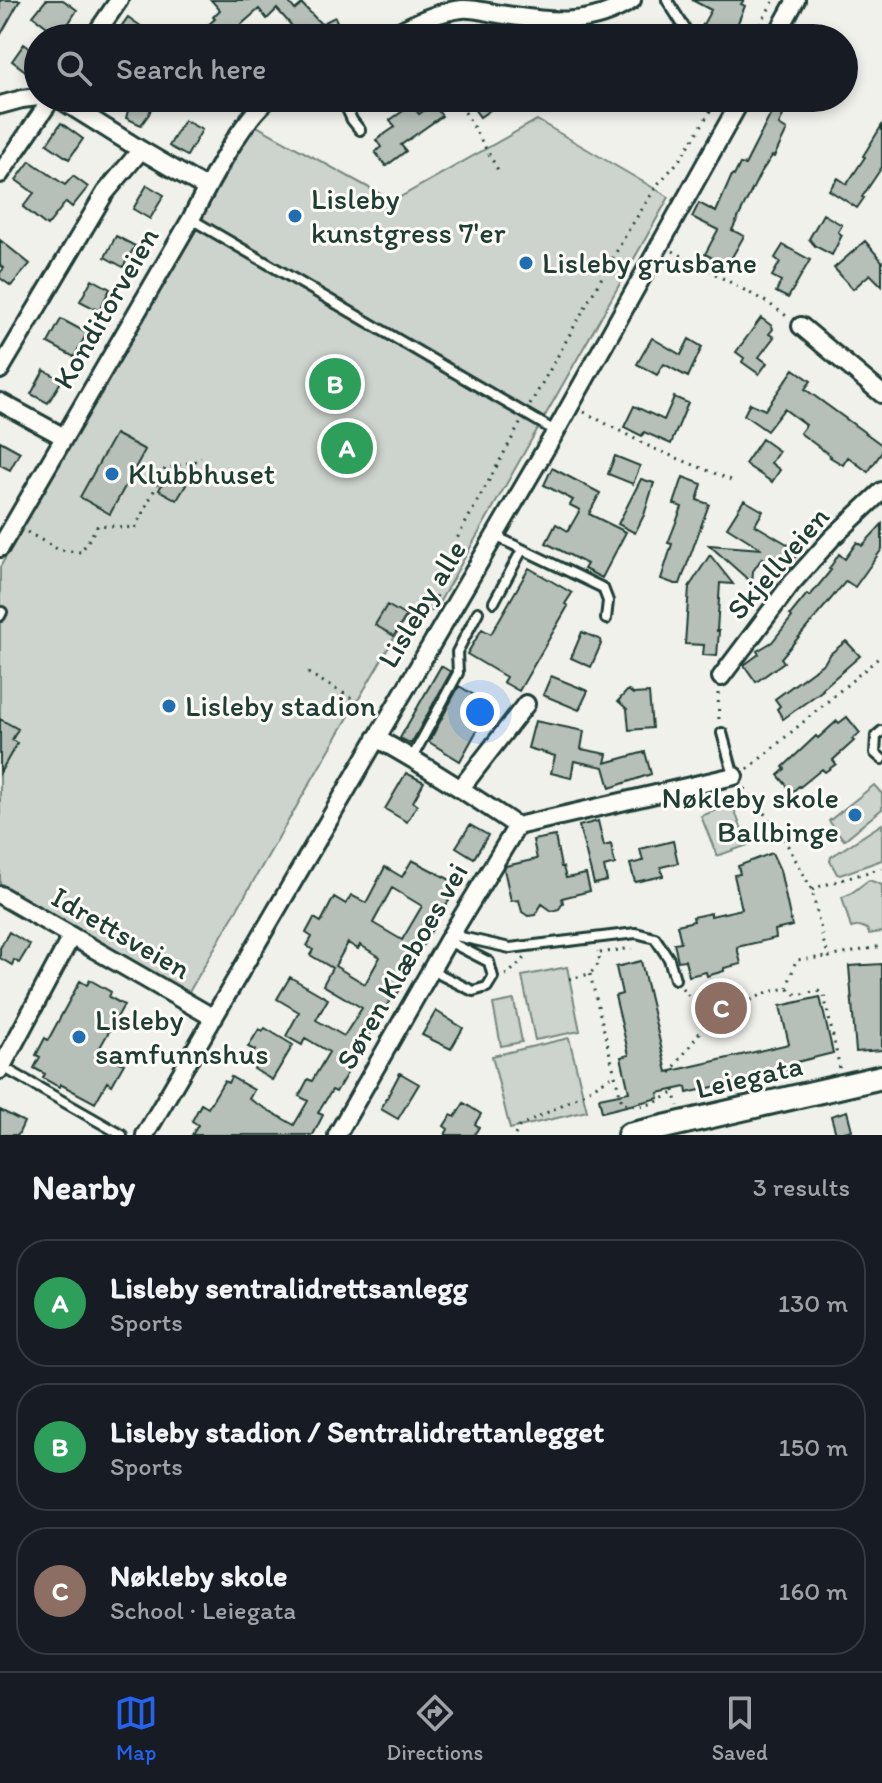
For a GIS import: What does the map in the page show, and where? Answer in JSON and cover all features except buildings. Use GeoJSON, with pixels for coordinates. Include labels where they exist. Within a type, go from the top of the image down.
{"type":"FeatureCollection","features":[{"type":"Feature","properties":{"kind":"street"},"geometry":{"type":"LineString","coordinates":[[103,24],[119,0]]}},
{"type":"Feature","properties":{"kind":"street"},"geometry":{"type":"LineString","coordinates":[[413,24],[462,4],[520,17],[571,22],[615,12],[632,0]]}},
{"type":"Feature","properties":{"kind":"street"},"geometry":{"type":"LineString","coordinates":[[783,24],[796,0]]}},
{"type":"Feature","properties":{"kind":"street"},"geometry":{"type":"LineString","coordinates":[[0,105],[24,99]]}},
{"type":"Feature","properties":{"kind":"street"},"geometry":{"type":"LineString","coordinates":[[0,174],[45,112]]}},
{"type":"Feature","properties":{"kind":"street"},"geometry":{"type":"LineString","coordinates":[[78,112],[206,188]]}},
{"type":"Feature","properties":{"kind":"street","name":"Konditorveien"},"geometry":{"type":"LineString","coordinates":[[0,548],[206,188],[257,112]]}},
{"type":"Feature","properties":{"kind":"street","name":"Lisleby alle"},"geometry":{"type":"LineString","coordinates":[[145,1135],[556,431],[734,112]]}},
{"type":"Feature","properties":{"kind":"street"},"geometry":{"type":"LineString","coordinates":[[0,370],[105,193],[141,150]]}},
{"type":"Feature","properties":{"kind":"street"},"geometry":{"type":"LineString","coordinates":[[801,326],[882,394]]}},
{"type":"Feature","properties":{"kind":"street"},"geometry":{"type":"LineString","coordinates":[[0,402],[64,437]]}},
{"type":"Feature","properties":{"kind":"street","name":"Skjellveien"},"geometry":{"type":"LineString","coordinates":[[721,677],[791,584],[832,538],[882,491]]}},
{"type":"Feature","properties":{"kind":"street"},"geometry":{"type":"LineString","coordinates":[[461,788],[526,704]]}},
{"type":"Feature","properties":{"kind":"street"},"geometry":{"type":"LineString","coordinates":[[376,738],[461,788],[517,826],[734,776]]}},
{"type":"Feature","properties":{"kind":"street","name":"Søren Klæboes vei"},"geometry":{"type":"LineString","coordinates":[[337,1135],[517,826]]}},
{"type":"Feature","properties":{"kind":"street","name":"Idrettsveien"},"geometry":{"type":"LineString","coordinates":[[0,895],[214,1018]]}},
{"type":"Feature","properties":{"kind":"street"},"geometry":{"type":"LineString","coordinates":[[1,1067],[71,937]]}},
{"type":"Feature","properties":{"kind":"street","name":"Leiegata"},"geometry":{"type":"LineString","coordinates":[[629,1135],[882,1077]]}},
{"type":"Feature","properties":{"kind":"lane"},"geometry":{"type":"LineString","coordinates":[[667,0],[682,24]]}},
{"type":"Feature","properties":{"kind":"lane"},"geometry":{"type":"LineString","coordinates":[[348,112],[360,130]]}},
{"type":"Feature","properties":{"kind":"lane"},"geometry":{"type":"LineString","coordinates":[[191,219],[556,431]]}},
{"type":"Feature","properties":{"kind":"lane"},"geometry":{"type":"LineString","coordinates":[[495,536],[603,588],[608,601],[606,619]]}},
{"type":"Feature","properties":{"kind":"lane"},"geometry":{"type":"LineString","coordinates":[[494,602],[522,550]]}},
{"type":"Feature","properties":{"kind":"lane"},"geometry":{"type":"LineString","coordinates":[[412,758],[458,673],[457,652],[478,612]]}},
{"type":"Feature","properties":{"kind":"lane"},"geometry":{"type":"LineString","coordinates":[[721,730],[734,776]]}},
{"type":"Feature","properties":{"kind":"lane"},"geometry":{"type":"LineString","coordinates":[[882,731],[876,736],[875,753],[882,759]]}},
{"type":"Feature","properties":{"kind":"lane"},"geometry":{"type":"LineString","coordinates":[[450,938],[510,948],[636,933],[655,938],[669,959],[675,979]]}},
{"type":"Feature","properties":{"kind":"lane"},"geometry":{"type":"LineString","coordinates":[[431,970],[473,991],[487,987],[493,977],[489,962],[450,938]]}},
{"type":"Feature","properties":{"kind":"lane"},"geometry":{"type":"LineString","coordinates":[[1,1067],[122,1135]]}},
{"type":"Feature","properties":{"kind":"path"},"geometry":{"type":"LineString","coordinates":[[760,24],[774,0]]}},
{"type":"Feature","properties":{"kind":"path"},"geometry":{"type":"LineString","coordinates":[[465,112],[498,170]]}},
{"type":"Feature","properties":{"kind":"path"},"geometry":{"type":"LineString","coordinates":[[435,605],[442,566],[525,413],[628,231],[710,112]]}},
{"type":"Feature","properties":{"kind":"path"},"geometry":{"type":"LineString","coordinates":[[660,244],[768,303],[801,326]]}},
{"type":"Feature","properties":{"kind":"path"},"geometry":{"type":"LineString","coordinates":[[570,404],[652,448],[731,480]]}},
{"type":"Feature","properties":{"kind":"path"},"geometry":{"type":"LineString","coordinates":[[14,524],[59,550],[81,552],[98,525],[135,528],[165,469],[201,457]]}},
{"type":"Feature","properties":{"kind":"path"},"geometry":{"type":"LineString","coordinates":[[829,957],[812,890],[783,837],[734,776],[756,763],[882,655]]}},
{"type":"Feature","properties":{"kind":"path"},"geometry":{"type":"LineString","coordinates":[[308,673],[357,701],[379,709]]}},
{"type":"Feature","properties":{"kind":"path"},"geometry":{"type":"LineString","coordinates":[[721,677],[717,709],[721,730]]}},
{"type":"Feature","properties":{"kind":"path"},"geometry":{"type":"LineString","coordinates":[[812,890],[882,868]]}},
{"type":"Feature","properties":{"kind":"path"},"geometry":{"type":"LineString","coordinates":[[569,979],[590,974],[600,962],[596,938]]}},
{"type":"Feature","properties":{"kind":"path"},"geometry":{"type":"LineString","coordinates":[[505,975],[534,946]]}},
{"type":"Feature","properties":{"kind":"path"},"geometry":{"type":"LineString","coordinates":[[787,988],[796,960],[882,946]]}},
{"type":"Feature","properties":{"kind":"path"},"geometry":{"type":"LineString","coordinates":[[598,953],[632,948]]}},
{"type":"Feature","properties":{"kind":"path"},"geometry":{"type":"LineString","coordinates":[[590,974],[622,1103],[632,1107],[661,1100],[674,1091],[680,1114]]}},
{"type":"Feature","properties":{"kind":"path"},"geometry":{"type":"LineString","coordinates":[[675,979],[709,1020]]}},
{"type":"Feature","properties":{"kind":"path"},"geometry":{"type":"LineString","coordinates":[[670,1073],[709,1020],[768,992],[787,988],[797,995],[818,991],[824,995],[842,1076]]}},
{"type":"Feature","properties":{"kind":"path"},"geometry":{"type":"LineString","coordinates":[[515,1135],[519,1127],[614,1074]]}},
{"type":"Feature","properties":{"kind":"shaded area"},"geometry":{"type":"Polygon","coordinates":[[[537,120],[669,197],[435,610],[405,619],[188,994],[0,883],[0,567],[255,125],[393,201],[537,120]]]}},
{"type":"Feature","properties":{"kind":"shaded area","name":"Nøkleby skole Ballbinge"},"geometry":{"type":"Polygon","coordinates":[[[874,785],[882,794],[882,809],[844,840],[829,821],[874,785]]]}},
{"type":"Feature","properties":{"kind":"shaded area"},"geometry":{"type":"Polygon","coordinates":[[[732,804],[748,845],[717,856],[701,816],[732,804]]]}},
{"type":"Feature","properties":{"kind":"shaded area"},"geometry":{"type":"Polygon","coordinates":[[[882,824],[882,860],[837,874],[831,857],[882,824]]]}},
{"type":"Feature","properties":{"kind":"shaded area"},"geometry":{"type":"Polygon","coordinates":[[[869,880],[882,885],[882,932],[869,934],[867,929],[860,926],[851,928],[842,897],[869,880]]]}},
{"type":"Feature","properties":{"kind":"shaded area"},"geometry":{"type":"Polygon","coordinates":[[[567,967],[580,1031],[535,1040],[522,976],[567,967]]]}},
{"type":"Feature","properties":{"kind":"shaded area"},"geometry":{"type":"Polygon","coordinates":[[[514,1000],[522,1042],[501,1046],[493,1004],[514,1000]]]}},
{"type":"Feature","properties":{"kind":"shaded area"},"geometry":{"type":"Polygon","coordinates":[[[569,1038],[587,1111],[510,1129],[492,1056],[569,1038]]]}},
{"type":"Feature","properties":{"kind":"place","name":"Lisleby kunstgress 7'er"},"geometry":{"type":"Point","coordinates":[295,216]}},
{"type":"Feature","properties":{"kind":"place","name":"Lisleby grusbane"},"geometry":{"type":"Point","coordinates":[526,263]}},
{"type":"Feature","properties":{"kind":"place","name":"Lisleby stadion / Sentralidrettanlegget"},"geometry":{"type":"Point","coordinates":[335,384]}},
{"type":"Feature","properties":{"kind":"place","name":"Lisleby sentralidrettsanlegg"},"geometry":{"type":"Point","coordinates":[347,448]}},
{"type":"Feature","properties":{"kind":"place","name":"Klubbhuset"},"geometry":{"type":"Point","coordinates":[112,474]}},
{"type":"Feature","properties":{"kind":"place","name":"Lisleby stadion"},"geometry":{"type":"Point","coordinates":[169,706]}},
{"type":"Feature","properties":{"kind":"place","name":"Nøkleby skole Ballbinge"},"geometry":{"type":"Point","coordinates":[855,815]}},
{"type":"Feature","properties":{"kind":"place","name":"Nøkleby skole"},"geometry":{"type":"Point","coordinates":[721,1008]}},
{"type":"Feature","properties":{"kind":"place","name":"Lisleby samfunnshus"},"geometry":{"type":"Point","coordinates":[79,1037]}}]}
